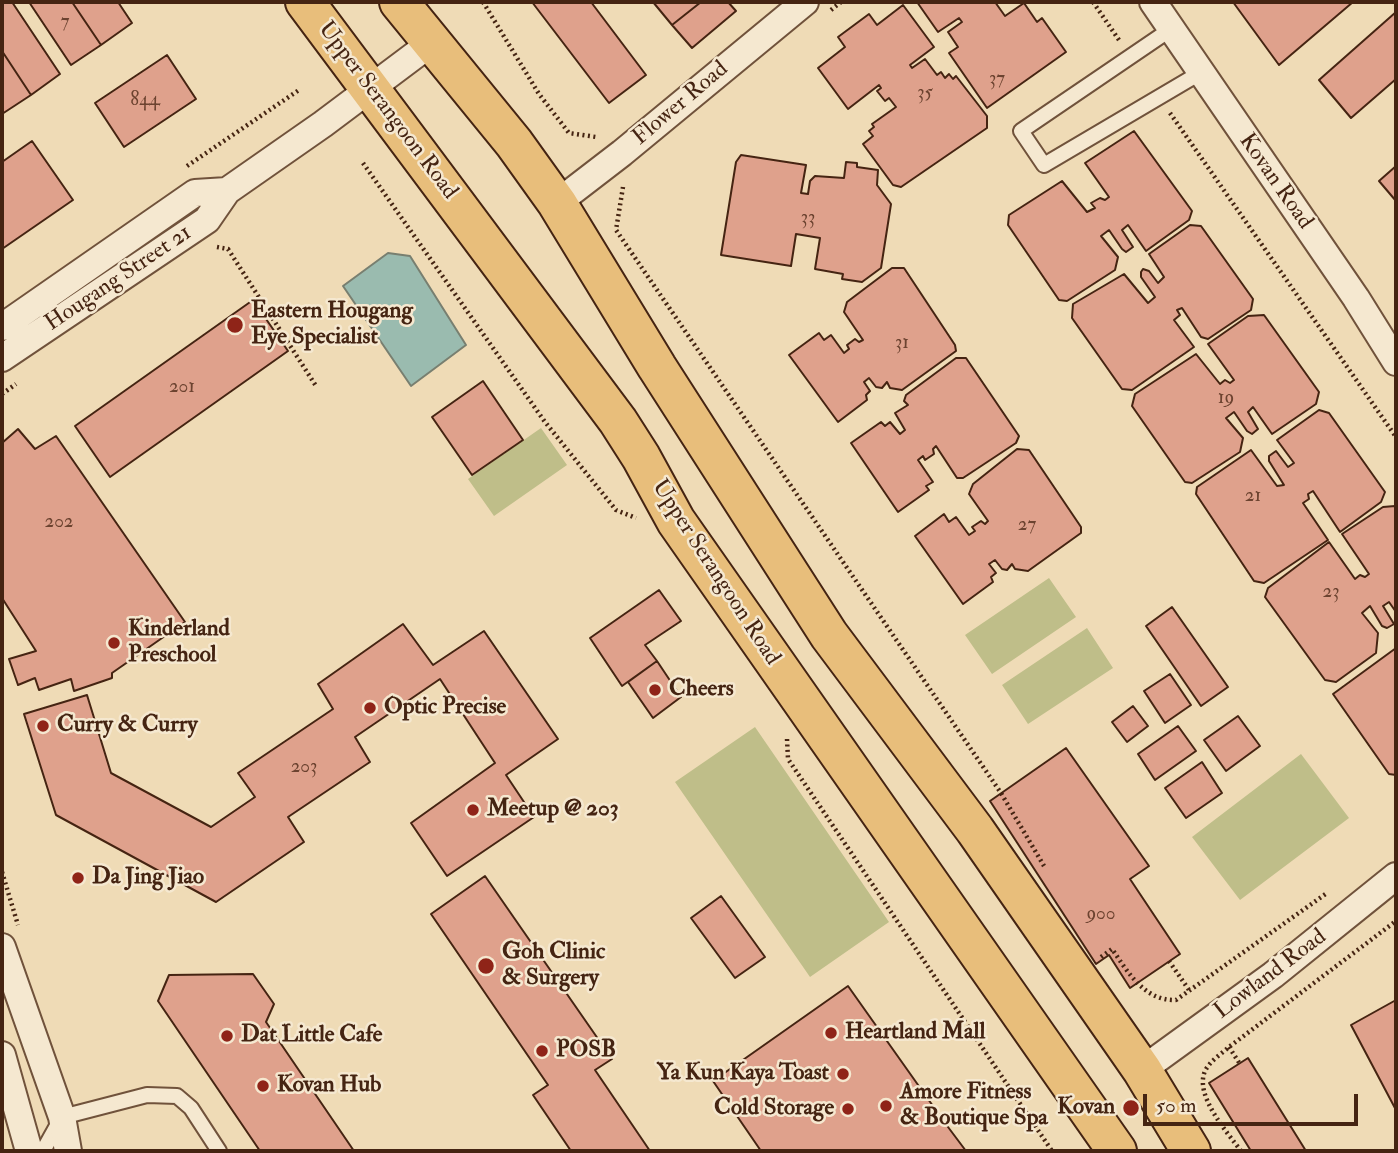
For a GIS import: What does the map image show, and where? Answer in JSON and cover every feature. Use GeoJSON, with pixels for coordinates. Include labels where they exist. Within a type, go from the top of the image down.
{"type":"FeatureCollection","features":[{"type":"Feature","properties":{"kind":"main road","name":"Upper Serangoon Road"},"geometry":{"type":"LineString","coordinates":[[305,2],[618,421],[684,533],[1116,1151]]}},
{"type":"Feature","properties":{"kind":"main road"},"geometry":{"type":"LineString","coordinates":[[399,2],[514,143],[557,203],[657,367],[829,635],[975,830],[1142,1070],[1191,1151]]}},
{"type":"Feature","properties":{"kind":"street","name":"Flower Road"},"geometry":{"type":"LineString","coordinates":[[557,203],[622,153],[804,2]]}},
{"type":"Feature","properties":{"kind":"street","name":"Kovan Road"},"geometry":{"type":"LineString","coordinates":[[1153,2],[1348,287],[1396,362]]}},
{"type":"Feature","properties":{"kind":"street","name":"Hougang Street 21"},"geometry":{"type":"LineString","coordinates":[[2,358],[207,220],[227,191],[431,43]]}},
{"type":"Feature","properties":{"kind":"street","name":"Hougang Street 21"},"geometry":{"type":"LineString","coordinates":[[2,327],[195,193],[227,191]]}},
{"type":"Feature","properties":{"kind":"street","name":"Lowland Road"},"geometry":{"type":"LineString","coordinates":[[1142,1070],[1273,975],[1396,876]]}},
{"type":"Feature","properties":{"kind":"street"},"geometry":{"type":"LineString","coordinates":[[2,947],[62,1117],[68,1151]]}},
{"type":"Feature","properties":{"kind":"street"},"geometry":{"type":"LineString","coordinates":[[2,1055],[29,1151]]}},
{"type":"Feature","properties":{"kind":"lane"},"geometry":{"type":"LineString","coordinates":[[1171,29],[1021,131],[1044,165],[1200,73]]}},
{"type":"Feature","properties":{"kind":"lane"},"geometry":{"type":"LineString","coordinates":[[43,1151],[62,1117],[147,1096],[177,1096],[191,1108],[219,1151]]}},
{"type":"Feature","properties":{"kind":"path"},"geometry":{"type":"LineString","coordinates":[[483,2],[539,94],[569,133],[597,137]]}},
{"type":"Feature","properties":{"kind":"path"},"geometry":{"type":"LineString","coordinates":[[1093,2],[1130,57]]}},
{"type":"Feature","properties":{"kind":"path"},"geometry":{"type":"LineString","coordinates":[[1160,97],[1396,437]]}},
{"type":"Feature","properties":{"kind":"path"},"geometry":{"type":"LineString","coordinates":[[363,163],[545,422],[616,510],[644,521]]}},
{"type":"Feature","properties":{"kind":"path"},"geometry":{"type":"LineString","coordinates":[[616,230],[1001,793],[1050,876]]}},
{"type":"Feature","properties":{"kind":"path"},"geometry":{"type":"LineString","coordinates":[[240,268],[316,386]]}},
{"type":"Feature","properties":{"kind":"path"},"geometry":{"type":"LineString","coordinates":[[786,737],[788,759],[1052,1151]]}},
{"type":"Feature","properties":{"kind":"path"},"geometry":{"type":"LineString","coordinates":[[1092,947],[1099,959],[1112,949],[1136,984],[1163,1000],[1176,1000],[1331,890]]}},
{"type":"Feature","properties":{"kind":"path"},"geometry":{"type":"LineString","coordinates":[[1241,1151],[1210,1109],[1204,1090],[1204,1073],[1229,1047],[1396,921]]}},
{"type":"Feature","properties":{"kind":"path"},"geometry":{"type":"LineString","coordinates":[[1169,961],[1189,990]]}},
{"type":"Feature","properties":{"kind":"path"},"geometry":{"type":"LineString","coordinates":[[1229,1047],[1240,1064]]}},
{"type":"Feature","properties":{"kind":"shaded area"},"geometry":{"type":"Polygon","coordinates":[[[541,428],[567,465],[494,516],[468,479],[541,428]]]}},
{"type":"Feature","properties":{"kind":"shaded area"},"geometry":{"type":"Polygon","coordinates":[[[1049,578],[1076,617],[992,674],[965,635],[1049,578]]]}},
{"type":"Feature","properties":{"kind":"shaded area"},"geometry":{"type":"Polygon","coordinates":[[[1087,628],[1113,668],[1028,724],[1002,685],[1087,628]]]}},
{"type":"Feature","properties":{"kind":"shaded area"},"geometry":{"type":"Polygon","coordinates":[[[755,727],[889,922],[810,977],[675,782],[755,727]]]}},
{"type":"Feature","properties":{"kind":"shaded area"},"geometry":{"type":"Polygon","coordinates":[[[1301,754],[1349,818],[1240,900],[1192,837],[1301,754]]]}},
{"type":"Feature","properties":{"kind":"water"},"geometry":{"type":"Polygon","coordinates":[[[388,253],[410,256],[466,345],[411,386],[343,286],[388,253]]]}},
{"type":"Feature","properties":{"kind":"building"},"geometry":{"type":"Polygon","coordinates":[[[2,2],[12,2],[60,74],[31,95],[2,51],[2,2]]]}},
{"type":"Feature","properties":{"kind":"building"},"geometry":{"type":"Polygon","coordinates":[[[29,2],[72,2],[101,45],[71,65],[29,2]]]}},
{"type":"Feature","properties":{"kind":"building"},"geometry":{"type":"Polygon","coordinates":[[[72,2],[118,2],[132,23],[101,45],[72,2]]]}},
{"type":"Feature","properties":{"kind":"building"},"geometry":{"type":"Polygon","coordinates":[[[532,2],[591,2],[646,75],[609,103],[532,2]]]}},
{"type":"Feature","properties":{"kind":"building"},"geometry":{"type":"Polygon","coordinates":[[[653,2],[701,2],[672,25],[653,2]]]}},
{"type":"Feature","properties":{"kind":"building"},"geometry":{"type":"Polygon","coordinates":[[[701,2],[728,2],[736,11],[692,48],[672,25],[701,2]]]}},
{"type":"Feature","properties":{"kind":"building"},"geometry":{"type":"Polygon","coordinates":[[[917,2],[995,2],[1005,16],[1024,3],[1037,22],[1042,18],[1066,52],[987,108],[949,53],[958,47],[948,32],[962,22],[959,18],[938,32],[917,2]]]}},
{"type":"Feature","properties":{"kind":"building"},"geometry":{"type":"Polygon","coordinates":[[[1233,2],[1353,2],[1279,65],[1233,2]]]}},
{"type":"Feature","properties":{"kind":"building"},"geometry":{"type":"Polygon","coordinates":[[[903,5],[934,47],[910,65],[912,68],[925,59],[937,75],[941,72],[945,78],[949,74],[953,79],[956,76],[987,116],[987,128],[901,187],[893,185],[863,144],[873,136],[869,131],[874,127],[872,124],[896,107],[889,98],[885,101],[877,91],[881,88],[879,85],[848,109],[818,68],[845,47],[838,37],[869,14],[877,25],[903,5]]]}},
{"type":"Feature","properties":{"kind":"building"},"geometry":{"type":"Polygon","coordinates":[[[1396,12],[1396,79],[1351,118],[1319,80],[1396,12]]]}},
{"type":"Feature","properties":{"kind":"building"},"geometry":{"type":"Polygon","coordinates":[[[2,51],[31,95],[2,114],[2,51]]]}},
{"type":"Feature","properties":{"kind":"building"},"geometry":{"type":"Polygon","coordinates":[[[167,55],[196,99],[124,147],[95,103],[167,55]]]}},
{"type":"Feature","properties":{"kind":"building"},"geometry":{"type":"Polygon","coordinates":[[[1134,131],[1192,211],[1189,220],[1146,251],[1128,225],[1122,230],[1133,247],[1126,252],[1109,230],[1101,236],[1118,257],[1115,270],[1067,301],[1059,300],[1008,225],[1009,215],[1062,181],[1087,212],[1095,208],[1091,203],[1109,197],[1085,163],[1134,131]]]}},
{"type":"Feature","properties":{"kind":"building"},"geometry":{"type":"Polygon","coordinates":[[[32,141],[73,200],[2,249],[2,162],[32,141]]]}},
{"type":"Feature","properties":{"kind":"building"},"geometry":{"type":"Polygon","coordinates":[[[741,155],[806,165],[801,193],[808,194],[810,181],[815,176],[844,178],[846,162],[857,163],[857,167],[878,170],[877,185],[891,204],[881,268],[862,282],[842,279],[843,274],[815,269],[820,238],[796,234],[791,266],[721,255],[736,162],[741,155]]]}},
{"type":"Feature","properties":{"kind":"building"},"geometry":{"type":"Polygon","coordinates":[[[1396,166],[1396,201],[1379,181],[1396,166]]]}},
{"type":"Feature","properties":{"kind":"building"},"geometry":{"type":"Polygon","coordinates":[[[1190,225],[1201,226],[1253,299],[1251,310],[1208,339],[1201,337],[1182,308],[1177,310],[1180,315],[1174,320],[1194,347],[1132,390],[1122,389],[1072,318],[1073,304],[1124,274],[1148,303],[1155,297],[1141,277],[1141,272],[1143,269],[1149,271],[1158,283],[1164,277],[1149,254],[1190,225]]]}},
{"type":"Feature","properties":{"kind":"building"},"geometry":{"type":"Polygon","coordinates":[[[892,268],[904,268],[955,345],[956,351],[902,390],[890,388],[887,382],[882,388],[876,387],[869,378],[864,382],[870,391],[866,395],[867,400],[838,422],[789,355],[819,333],[824,340],[831,335],[844,353],[849,349],[847,345],[855,339],[859,342],[863,340],[844,312],[847,302],[892,268]]]}},
{"type":"Feature","properties":{"kind":"building"},"geometry":{"type":"Polygon","coordinates":[[[253,300],[288,351],[110,477],[75,426],[253,300]]]}},
{"type":"Feature","properties":{"kind":"building"},"geometry":{"type":"Polygon","coordinates":[[[1264,315],[1319,392],[1316,404],[1272,434],[1253,407],[1248,412],[1258,429],[1252,434],[1234,412],[1226,418],[1243,438],[1240,452],[1192,483],[1185,482],[1132,406],[1135,394],[1196,354],[1220,384],[1225,380],[1230,383],[1234,380],[1208,344],[1248,316],[1264,315]]]}},
{"type":"Feature","properties":{"kind":"building"},"geometry":{"type":"Polygon","coordinates":[[[956,358],[966,358],[1019,436],[1016,443],[963,478],[957,478],[936,446],[933,449],[934,454],[925,460],[923,456],[918,460],[933,482],[926,486],[929,490],[898,512],[851,443],[881,422],[885,426],[890,422],[900,434],[905,430],[895,413],[908,405],[904,401],[906,395],[956,358]]]}},
{"type":"Feature","properties":{"kind":"building"},"geometry":{"type":"Polygon","coordinates":[[[483,381],[523,440],[472,475],[432,417],[483,381]]]}},
{"type":"Feature","properties":{"kind":"building"},"geometry":{"type":"Polygon","coordinates":[[[1319,410],[1329,413],[1385,492],[1381,502],[1340,532],[1313,491],[1308,494],[1309,499],[1303,503],[1328,540],[1264,583],[1254,581],[1196,494],[1197,487],[1251,450],[1277,486],[1284,485],[1269,461],[1269,456],[1276,451],[1288,467],[1294,463],[1277,440],[1319,410]]]}},
{"type":"Feature","properties":{"kind":"building"},"geometry":{"type":"Polygon","coordinates":[[[18,429],[35,449],[56,436],[185,622],[112,673],[112,678],[74,691],[71,679],[39,690],[35,678],[18,685],[9,659],[36,651],[2,598],[2,443],[18,429]]]}},
{"type":"Feature","properties":{"kind":"building"},"geometry":{"type":"Polygon","coordinates":[[[1017,449],[1029,450],[1081,527],[1081,533],[1028,571],[1015,569],[1012,564],[1007,570],[1002,569],[995,560],[989,564],[996,573],[991,577],[993,582],[963,604],[915,536],[944,514],[949,522],[956,517],[969,535],[975,531],[972,527],[981,521],[985,524],[988,521],[969,494],[973,484],[1017,449]]]}},
{"type":"Feature","properties":{"kind":"building"},"geometry":{"type":"Polygon","coordinates":[[[1395,506],[1396,612],[1389,602],[1383,606],[1394,624],[1387,628],[1382,626],[1370,606],[1362,613],[1378,633],[1376,653],[1336,682],[1325,680],[1265,597],[1268,588],[1329,542],[1355,579],[1360,575],[1365,577],[1369,574],[1342,534],[1383,507],[1395,506]]]}},
{"type":"Feature","properties":{"kind":"building"},"geometry":{"type":"Polygon","coordinates":[[[659,590],[681,621],[645,645],[657,661],[622,686],[590,638],[659,590]]]}},
{"type":"Feature","properties":{"kind":"building"},"geometry":{"type":"Polygon","coordinates":[[[1172,607],[1228,687],[1201,706],[1146,626],[1172,607]]]}},
{"type":"Feature","properties":{"kind":"building"},"geometry":{"type":"Polygon","coordinates":[[[403,624],[433,665],[484,631],[558,739],[506,775],[534,817],[447,876],[411,823],[495,763],[440,679],[355,737],[370,762],[288,817],[304,842],[216,902],[56,815],[24,714],[87,695],[111,773],[211,827],[255,797],[238,773],[333,709],[318,684],[403,624]]]}},
{"type":"Feature","properties":{"kind":"building"},"geometry":{"type":"Polygon","coordinates":[[[1396,648],[1396,775],[1389,774],[1333,694],[1396,648]]]}},
{"type":"Feature","properties":{"kind":"building","name":"Cheers"},"geometry":{"type":"Polygon","coordinates":[[[657,661],[681,697],[653,718],[628,682],[657,661]]]}},
{"type":"Feature","properties":{"kind":"building"},"geometry":{"type":"Polygon","coordinates":[[[1170,674],[1191,705],[1165,723],[1144,691],[1170,674]]]}},
{"type":"Feature","properties":{"kind":"building"},"geometry":{"type":"Polygon","coordinates":[[[1133,706],[1148,726],[1127,742],[1112,722],[1133,706]]]}},
{"type":"Feature","properties":{"kind":"building"},"geometry":{"type":"Polygon","coordinates":[[[1238,716],[1260,746],[1226,771],[1204,740],[1238,716]]]}},
{"type":"Feature","properties":{"kind":"building"},"geometry":{"type":"Polygon","coordinates":[[[1178,726],[1196,751],[1155,780],[1138,754],[1178,726]]]}},
{"type":"Feature","properties":{"kind":"building"},"geometry":{"type":"Polygon","coordinates":[[[1066,748],[1149,866],[1130,879],[1180,954],[1130,988],[1109,955],[1096,964],[990,801],[1066,748]]]}},
{"type":"Feature","properties":{"kind":"building"},"geometry":{"type":"Polygon","coordinates":[[[1202,762],[1222,793],[1186,818],[1165,788],[1202,762]]]}},
{"type":"Feature","properties":{"kind":"building"},"geometry":{"type":"Polygon","coordinates":[[[485,876],[612,1059],[595,1070],[650,1151],[571,1151],[533,1095],[548,1085],[431,914],[485,876]]]}},
{"type":"Feature","properties":{"kind":"building"},"geometry":{"type":"Polygon","coordinates":[[[721,896],[765,957],[735,978],[691,918],[721,896]]]}},
{"type":"Feature","properties":{"kind":"building","name":"Kovan Hub"},"geometry":{"type":"Polygon","coordinates":[[[253,974],[274,1004],[266,1022],[354,1151],[260,1151],[158,1001],[169,975],[253,974]]]}},
{"type":"Feature","properties":{"kind":"building","name":"Heartland Mall"},"geometry":{"type":"Polygon","coordinates":[[[848,986],[966,1151],[761,1151],[713,1081],[848,986]]]}},
{"type":"Feature","properties":{"kind":"building"},"geometry":{"type":"Polygon","coordinates":[[[1396,1000],[1396,1110],[1351,1025],[1396,1000]]]}},
{"type":"Feature","properties":{"kind":"building"},"geometry":{"type":"Polygon","coordinates":[[[1248,1058],[1306,1151],[1251,1151],[1209,1083],[1248,1058]]]}},
{"type":"Feature","properties":{"kind":"place","name":"Eastern Hougang Eye Specialist"},"geometry":{"type":"Point","coordinates":[235,325]}},
{"type":"Feature","properties":{"kind":"place","name":"Kinderland Preschool"},"geometry":{"type":"Point","coordinates":[114,643]}},
{"type":"Feature","properties":{"kind":"place","name":"Cheers"},"geometry":{"type":"Point","coordinates":[655,690]}},
{"type":"Feature","properties":{"kind":"place","name":"Optic Precise"},"geometry":{"type":"Point","coordinates":[370,708]}},
{"type":"Feature","properties":{"kind":"place","name":"Curry & Curry"},"geometry":{"type":"Point","coordinates":[43,726]}},
{"type":"Feature","properties":{"kind":"place","name":"Meetup @ 203"},"geometry":{"type":"Point","coordinates":[473,810]}},
{"type":"Feature","properties":{"kind":"place","name":"Da Jing Jiao"},"geometry":{"type":"Point","coordinates":[78,878]}},
{"type":"Feature","properties":{"kind":"place","name":"Goh Clinic & Surgery"},"geometry":{"type":"Point","coordinates":[486,966]}},
{"type":"Feature","properties":{"kind":"place","name":"Heartland Mall"},"geometry":{"type":"Point","coordinates":[831,1033]}},
{"type":"Feature","properties":{"kind":"place","name":"Dat Little Cafe"},"geometry":{"type":"Point","coordinates":[227,1036]}},
{"type":"Feature","properties":{"kind":"place","name":"POSB"},"geometry":{"type":"Point","coordinates":[542,1051]}},
{"type":"Feature","properties":{"kind":"place","name":"Ya Kun Kaya Toast"},"geometry":{"type":"Point","coordinates":[843,1074]}},
{"type":"Feature","properties":{"kind":"place","name":"Kovan Hub"},"geometry":{"type":"Point","coordinates":[263,1086]}},
{"type":"Feature","properties":{"kind":"place","name":"Amore Fitness & Boutique Spa"},"geometry":{"type":"Point","coordinates":[886,1106]}},
{"type":"Feature","properties":{"kind":"place","name":"Kovan"},"geometry":{"type":"Point","coordinates":[1131,1108]}},
{"type":"Feature","properties":{"kind":"place","name":"Cold Storage"},"geometry":{"type":"Point","coordinates":[848,1109]}}]}
